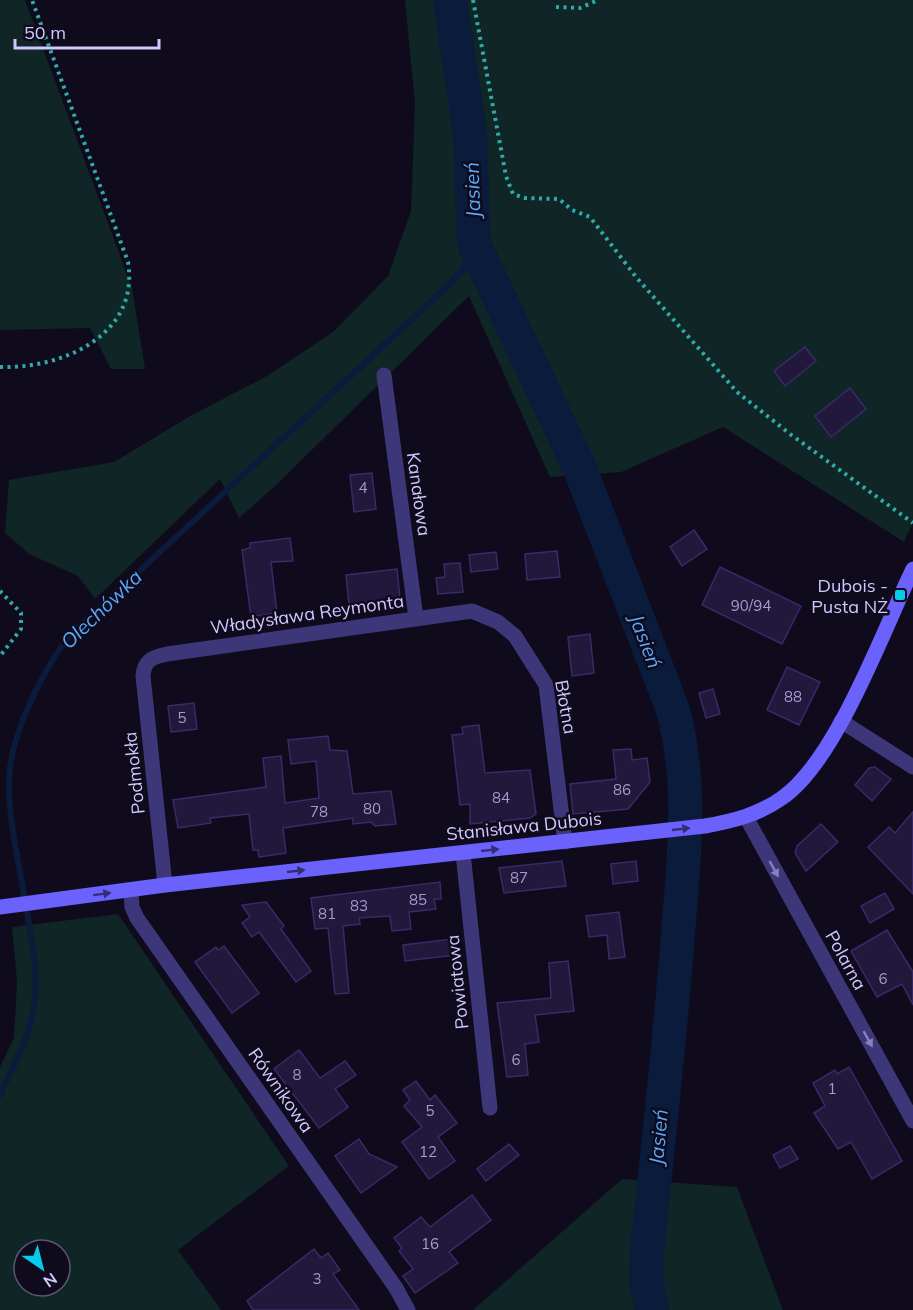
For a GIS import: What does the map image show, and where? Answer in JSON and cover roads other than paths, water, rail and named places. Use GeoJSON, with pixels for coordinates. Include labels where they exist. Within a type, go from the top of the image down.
{"type":"FeatureCollection","features":[{"type":"Feature","properties":{"kind":"street","name":"Kanałowa"},"geometry":{"type":"LineString","coordinates":[[384,375],[416,618]]}},
{"type":"Feature","properties":{"kind":"street","name":"Stanisława Dubois"},"geometry":{"type":"LineString","coordinates":[[4,906],[165,885],[657,832],[746,818],[763,810],[794,789],[818,759],[841,721],[913,569]]}},
{"type":"Feature","properties":{"kind":"street","name":"Władysława Reymonta"},"geometry":{"type":"LineString","coordinates":[[149,660],[167,654],[472,611]]}},
{"type":"Feature","properties":{"kind":"street","name":"Błotna"},"geometry":{"type":"LineString","coordinates":[[472,611],[498,622],[515,636],[546,685],[565,842]]}},
{"type":"Feature","properties":{"kind":"street","name":"Podmokła"},"geometry":{"type":"LineString","coordinates":[[149,660],[144,666],[143,675],[165,885]]}},
{"type":"Feature","properties":{"kind":"street"},"geometry":{"type":"LineString","coordinates":[[841,721],[913,767]]}},
{"type":"Feature","properties":{"kind":"street","name":"Polarna"},"geometry":{"type":"LineString","coordinates":[[746,818],[913,1121]]}},
{"type":"Feature","properties":{"kind":"street","name":"Powiatowa"},"geometry":{"type":"LineString","coordinates":[[463,853],[490,1108]]}},
{"type":"Feature","properties":{"kind":"street","name":"Równikowa"},"geometry":{"type":"LineString","coordinates":[[130,891],[132,907],[137,918],[396,1288],[408,1310]]}},
{"type":"Feature","properties":{"kind":"waterway","name":"Jasień"},"geometry":{"type":"LineString","coordinates":[[450,0],[470,134],[474,244],[580,469],[673,710],[679,739],[685,798],[684,857],[647,1250],[646,1281],[652,1310]]}},
{"type":"Feature","properties":{"kind":"waterway","name":"Olechówka"},"geometry":{"type":"LineString","coordinates":[[0,1095],[29,1029],[35,993],[32,944],[10,811],[11,762],[22,723],[49,666],[70,635],[449,285],[463,269],[474,244]]}},
{"type":"Feature","properties":{"kind":"place","name":"Dubois - Pusta NŻ"},"geometry":{"type":"Point","coordinates":[900,595]}}]}
